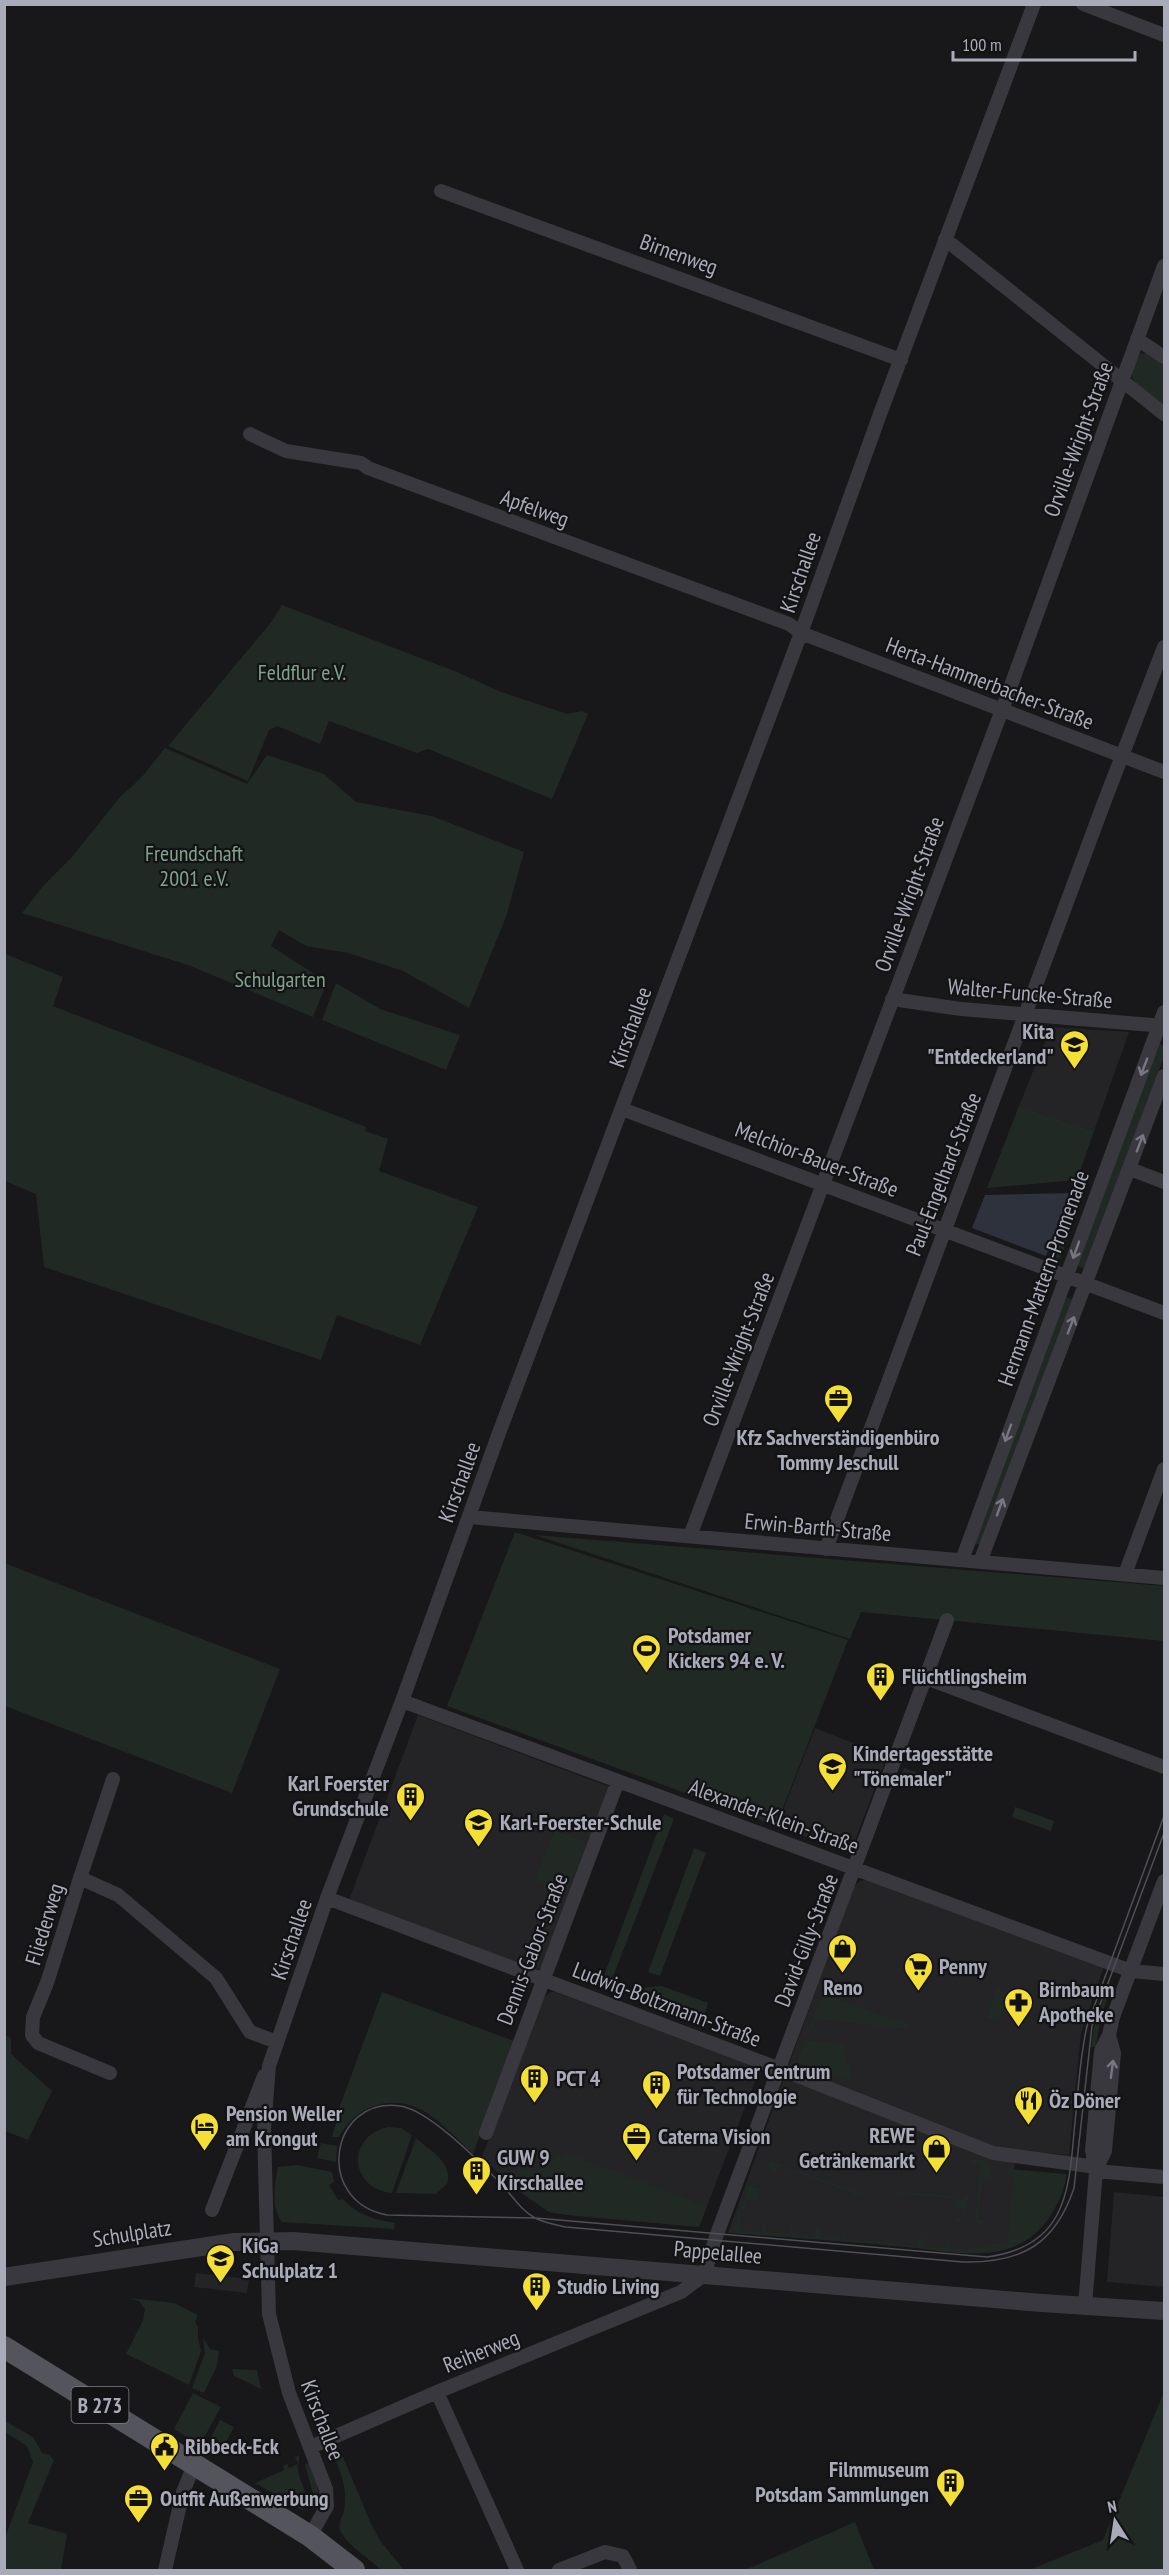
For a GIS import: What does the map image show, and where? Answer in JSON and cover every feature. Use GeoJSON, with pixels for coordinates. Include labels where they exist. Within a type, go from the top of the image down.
{"type":"FeatureCollection","features":[{"type":"Feature","properties":{"kind":"main road","name":"B 273"},"geometry":{"type":"LineString","coordinates":[[4,2347],[310,2536],[354,2571]]}},
{"type":"Feature","properties":{"kind":"street","name":"Kirschallee"},"geometry":{"type":"LineString","coordinates":[[212,2210],[269,2066],[327,1898],[1034,4]]}},
{"type":"Feature","properties":{"kind":"street"},"geometry":{"type":"LineString","coordinates":[[1083,4],[1164,35]]}},
{"type":"Feature","properties":{"kind":"street","name":"Birnenweg"},"geometry":{"type":"LineString","coordinates":[[441,191],[901,360]]}},
{"type":"Feature","properties":{"kind":"street"},"geometry":{"type":"LineString","coordinates":[[945,239],[1164,414]]}},
{"type":"Feature","properties":{"kind":"street","name":"Orville-Wright-Straße"},"geometry":{"type":"LineString","coordinates":[[690,1536],[1002,710],[1164,266]]}},
{"type":"Feature","properties":{"kind":"street"},"geometry":{"type":"LineString","coordinates":[[1137,339],[1164,357]]}},
{"type":"Feature","properties":{"kind":"street","name":"Apfelweg"},"geometry":{"type":"LineString","coordinates":[[250,434],[286,451],[361,463],[368,468],[789,624],[801,633]]}},
{"type":"Feature","properties":{"kind":"street","name":"Herta-Hammerbacher-Straße"},"geometry":{"type":"LineString","coordinates":[[801,633],[1164,772]]}},
{"type":"Feature","properties":{"kind":"street","name":"Paul-Engelhard-Straße"},"geometry":{"type":"LineString","coordinates":[[826,1549],[1164,647]]}},
{"type":"Feature","properties":{"kind":"street","name":"Walter-Funcke-Straße"},"geometry":{"type":"LineString","coordinates":[[892,999],[961,1009],[1163,1021]]}},
{"type":"Feature","properties":{"kind":"street","name":"Hermann-Mattern-Promenade"},"geometry":{"type":"LineString","coordinates":[[962,1560],[1163,1021]]}},
{"type":"Feature","properties":{"kind":"street","name":"Hermann-Mattern-Promenade"},"geometry":{"type":"LineString","coordinates":[[980,1562],[1164,1076]]}},
{"type":"Feature","properties":{"kind":"street","name":"Melchior-Bauer-Straße"},"geometry":{"type":"LineString","coordinates":[[622,1109],[1164,1313]]}},
{"type":"Feature","properties":{"kind":"street"},"geometry":{"type":"LineString","coordinates":[[1130,1169],[1164,1182]]}},
{"type":"Feature","properties":{"kind":"street"},"geometry":{"type":"LineString","coordinates":[[1125,1574],[1164,1469]]}},
{"type":"Feature","properties":{"kind":"street","name":"Erwin-Barth-Straße"},"geometry":{"type":"LineString","coordinates":[[469,1516],[1164,1578]]}},
{"type":"Feature","properties":{"kind":"street","name":"David-Gilly-Straße"},"geometry":{"type":"LineString","coordinates":[[704,2275],[717,2234],[947,1620]]}},
{"type":"Feature","properties":{"kind":"street"},"geometry":{"type":"LineString","coordinates":[[926,1678],[1164,1767]]}},
{"type":"Feature","properties":{"kind":"street","name":"Alexander-Klein-Straße"},"geometry":{"type":"LineString","coordinates":[[402,1701],[1131,1971],[1164,1974]]}},
{"type":"Feature","properties":{"kind":"street"},"geometry":{"type":"LineString","coordinates":[[113,1779],[80,1878],[118,1895],[216,1978],[250,2032],[277,2042]]}},
{"type":"Feature","properties":{"kind":"street","name":"Dennis-Gabor-Straße"},"geometry":{"type":"LineString","coordinates":[[486,2133],[618,1781]]}},
{"type":"Feature","properties":{"kind":"street","name":"Fliederweg"},"geometry":{"type":"LineString","coordinates":[[80,1878],[47,1983],[33,2017],[32,2035],[38,2043],[110,2073]]}},
{"type":"Feature","properties":{"kind":"street"},"geometry":{"type":"LineString","coordinates":[[1085,2306],[1096,2169],[1092,2150],[1101,2051],[1109,2035],[1113,2017],[1164,1881]]}},
{"type":"Feature","properties":{"kind":"street","name":"Ludwig-Boltzmann-Straße"},"geometry":{"type":"LineString","coordinates":[[327,1898],[780,2069],[1001,2156],[1164,2177]]}},
{"type":"Feature","properties":{"kind":"street","name":"Kirschallee"},"geometry":{"type":"LineString","coordinates":[[269,2066],[264,2129],[269,2314],[290,2393],[322,2475],[328,2498],[327,2506],[310,2536]]}},
{"type":"Feature","properties":{"kind":"street","name":"Pappelallee"},"geometry":{"type":"LineString","coordinates":[[267,2241],[398,2248],[704,2275],[1164,2311]]}},
{"type":"Feature","properties":{"kind":"street","name":"Schulplatz"},"geometry":{"type":"LineString","coordinates":[[4,2277],[234,2242],[267,2241]]}},
{"type":"Feature","properties":{"kind":"street","name":"Reiherweg"},"geometry":{"type":"LineString","coordinates":[[311,2447],[437,2392],[681,2292],[704,2275]]}},
{"type":"Feature","properties":{"kind":"street","name":"Reiherweg"},"geometry":{"type":"LineString","coordinates":[[437,2392],[517,2571]]}},
{"type":"Feature","properties":{"kind":"street"},"geometry":{"type":"LineString","coordinates":[[165,2571],[183,2492],[195,2463]]}},
{"type":"Feature","properties":{"kind":"street"},"geometry":{"type":"LineString","coordinates":[[559,2571],[605,2552],[623,2556],[630,2571]]}},
{"type":"Feature","properties":{"kind":"shaded area","name":"Kita \"Entdeckerland\""},"geometry":{"type":"Polygon","coordinates":[[[1051,1027],[1129,1032],[1094,1131],[1019,1106],[1051,1027]]]}},
{"type":"Feature","properties":{"kind":"shaded area"},"geometry":{"type":"Polygon","coordinates":[[[1070,1193],[1046,1256],[972,1228],[985,1195],[1070,1193]]]}},
{"type":"Feature","properties":{"kind":"shaded area","name":"Karl-Foerster-Schule"},"geometry":{"type":"Polygon","coordinates":[[[418,1715],[610,1787],[542,1967],[538,1969],[531,1971],[348,1903],[418,1715]]]}},
{"type":"Feature","properties":{"kind":"shaded area","name":"Kindertagesstätte \"Tönemaler\""},"geometry":{"type":"Polygon","coordinates":[[[815,1728],[887,1756],[850,1854],[777,1826],[815,1728]]]}},
{"type":"Feature","properties":{"kind":"shaded area"},"geometry":{"type":"Polygon","coordinates":[[[870,1879],[1104,1966],[1081,2033],[1069,2155],[1016,2150],[1008,2247],[970,2251],[728,2233],[853,1888],[860,1881],[870,1879]]]}},
{"type":"Feature","properties":{"kind":"shaded area","name":"Potsdamer Centrum für Technologie"},"geometry":{"type":"Polygon","coordinates":[[[550,1992],[760,2068],[699,2227],[549,2212],[515,2189],[482,2157],[540,2001],[550,1992]]]}},
{"type":"Feature","properties":{"kind":"shaded area"},"geometry":{"type":"Polygon","coordinates":[[[1114,2192],[1164,2197],[1164,2287],[1107,2282],[1114,2192]]]}},
{"type":"Feature","properties":{"kind":"shaded area","name":"KiGa Schulplatz 1"},"geometry":{"type":"Polygon","coordinates":[[[196,2273],[249,2279],[247,2293],[194,2287],[196,2273]]]}},
{"type":"Feature","properties":{"kind":"green space"},"geometry":{"type":"Polygon","coordinates":[[[1147,353],[1164,364],[1164,408],[1137,386],[1131,374],[1137,354],[1147,353]]]}},
{"type":"Feature","properties":{"kind":"green space","name":"Feldflur e.V."},"geometry":{"type":"Polygon","coordinates":[[[282,605],[457,672],[501,692],[567,714],[582,711],[588,714],[552,799],[428,749],[417,753],[329,721],[320,744],[277,726],[269,730],[248,781],[168,746],[272,621],[282,605]]]}},
{"type":"Feature","properties":{"kind":"green space","name":"Freundschaft 2001 e.V."},"geometry":{"type":"Polygon","coordinates":[[[165,748],[247,784],[267,755],[324,774],[356,802],[432,816],[524,852],[506,917],[469,1008],[403,971],[348,953],[306,946],[279,930],[271,946],[327,982],[313,1017],[188,965],[22,913],[43,886],[71,858],[121,796],[141,778],[165,748]]]}},
{"type":"Feature","properties":{"kind":"green space"},"geometry":{"type":"Polygon","coordinates":[[[5,954],[63,977],[53,1006],[366,1127],[365,1131],[388,1139],[379,1171],[478,1207],[420,1345],[337,1315],[321,1360],[44,1267],[36,1194],[5,1181],[5,954]]]}},
{"type":"Feature","properties":{"kind":"green space"},"geometry":{"type":"Polygon","coordinates":[[[336,983],[380,1009],[460,1035],[446,1070],[322,1020],[336,983]]]}},
{"type":"Feature","properties":{"kind":"green space"},"geometry":{"type":"Polygon","coordinates":[[[1159,1044],[1164,1046],[1164,1057],[1085,1269],[1075,1265],[1159,1044]]]}},
{"type":"Feature","properties":{"kind":"green space"},"geometry":{"type":"Polygon","coordinates":[[[1019,1106],[1094,1131],[1077,1180],[987,1188],[1019,1106]]]}},
{"type":"Feature","properties":{"kind":"green space"},"geometry":{"type":"Polygon","coordinates":[[[1086,1190],[1060,1259],[1055,1257],[1079,1191],[1086,1190]]]}},
{"type":"Feature","properties":{"kind":"green space"},"geometry":{"type":"Polygon","coordinates":[[[1063,1296],[1074,1300],[982,1545],[971,1543],[1063,1296]]]}},
{"type":"Feature","properties":{"kind":"green space","name":"Potsdamer Kickers 94 e. V."},"geometry":{"type":"Polygon","coordinates":[[[515,1532],[848,1640],[776,1826],[447,1706],[515,1532]]]}},
{"type":"Feature","properties":{"kind":"green space"},"geometry":{"type":"Polygon","coordinates":[[[535,1535],[1164,1586],[1164,1641],[861,1612],[850,1639],[535,1535]]]}},
{"type":"Feature","properties":{"kind":"green space"},"geometry":{"type":"Polygon","coordinates":[[[4,1563],[280,1669],[232,1793],[5,1706],[4,1563]]]}},
{"type":"Feature","properties":{"kind":"green space"},"geometry":{"type":"Polygon","coordinates":[[[904,1768],[929,1777],[925,1788],[900,1779],[904,1768]]]}},
{"type":"Feature","properties":{"kind":"green space"},"geometry":{"type":"Polygon","coordinates":[[[1015,1807],[1054,1821],[1051,1831],[1012,1817],[1015,1807]]]}},
{"type":"Feature","properties":{"kind":"green space"},"geometry":{"type":"Polygon","coordinates":[[[664,1814],[674,1819],[611,1982],[603,1978],[664,1814]]]}},
{"type":"Feature","properties":{"kind":"green space"},"geometry":{"type":"Polygon","coordinates":[[[554,1830],[586,1842],[567,1894],[534,1882],[554,1830]]]}},
{"type":"Feature","properties":{"kind":"green space"},"geometry":{"type":"Polygon","coordinates":[[[694,1848],[706,1853],[660,1976],[648,1972],[694,1848]]]}},
{"type":"Feature","properties":{"kind":"green space"},"geometry":{"type":"Polygon","coordinates":[[[1110,1981],[1111,1990],[1101,2015],[1096,2047],[1091,2047],[1094,2027],[1110,1981]]]}},
{"type":"Feature","properties":{"kind":"green space"},"geometry":{"type":"Polygon","coordinates":[[[662,1986],[708,2003],[701,2026],[626,1998],[648,1987],[662,1986]]]}},
{"type":"Feature","properties":{"kind":"green space"},"geometry":{"type":"Polygon","coordinates":[[[997,1988],[1009,1993],[999,2021],[986,2018],[997,1988]]]}},
{"type":"Feature","properties":{"kind":"green space"},"geometry":{"type":"Polygon","coordinates":[[[382,1992],[514,2041],[473,2154],[432,2116],[413,2106],[400,2103],[376,2105],[365,2110],[346,2126],[339,2137],[332,2137],[337,2114],[382,1992]]]}},
{"type":"Feature","properties":{"kind":"green space"},"geometry":{"type":"Polygon","coordinates":[[[823,1993],[909,2025],[908,2029],[816,2019],[814,2027],[810,2027],[823,1993]]]}},
{"type":"Feature","properties":{"kind":"green space"},"geometry":{"type":"Polygon","coordinates":[[[4,2035],[11,2038],[11,2054],[52,2091],[28,2140],[5,2131],[4,2035]]]}},
{"type":"Feature","properties":{"kind":"green space"},"geometry":{"type":"Polygon","coordinates":[[[805,2040],[843,2044],[853,2083],[797,2062],[805,2040]]]}},
{"type":"Feature","properties":{"kind":"green space"},"geometry":{"type":"Polygon","coordinates":[[[388,2127],[401,2128],[412,2135],[392,2193],[378,2189],[367,2182],[358,2162],[359,2151],[365,2141],[374,2132],[388,2127]]]}},
{"type":"Feature","properties":{"kind":"green space"},"geometry":{"type":"Polygon","coordinates":[[[416,2138],[444,2163],[447,2170],[447,2184],[436,2194],[396,2193],[416,2138]]]}},
{"type":"Feature","properties":{"kind":"green space"},"geometry":{"type":"Polygon","coordinates":[[[321,2143],[337,2146],[336,2162],[317,2158],[321,2143]]]}},
{"type":"Feature","properties":{"kind":"green space"},"geometry":{"type":"Polygon","coordinates":[[[566,2153],[707,2206],[699,2227],[549,2212],[508,2183],[522,2168],[533,2171],[566,2153]]]}},
{"type":"Feature","properties":{"kind":"green space"},"geometry":{"type":"Polygon","coordinates":[[[973,2159],[985,2160],[992,2164],[991,2179],[982,2178],[979,2219],[987,2221],[982,2225],[975,2220],[980,2166],[972,2165],[973,2159]]]}},
{"type":"Feature","properties":{"kind":"green space"},"geometry":{"type":"Polygon","coordinates":[[[769,2160],[863,2194],[862,2197],[779,2166],[775,2174],[768,2166],[769,2160]]]}},
{"type":"Feature","properties":{"kind":"green space"},"geometry":{"type":"Polygon","coordinates":[[[297,2165],[332,2172],[334,2182],[329,2185],[338,2200],[343,2199],[366,2216],[395,2223],[394,2229],[282,2222],[275,2202],[278,2167],[297,2165]]]}},
{"type":"Feature","properties":{"kind":"green space"},"geometry":{"type":"Polygon","coordinates":[[[1010,2169],[1066,2174],[1066,2179],[1053,2212],[1038,2231],[1018,2245],[995,2252],[957,2253],[737,2233],[733,2230],[749,2185],[767,2192],[757,2191],[757,2201],[745,2201],[745,2209],[741,2209],[740,2230],[762,2232],[763,2223],[766,2224],[766,2232],[788,2234],[789,2226],[792,2226],[792,2234],[814,2236],[815,2228],[819,2228],[819,2237],[841,2239],[842,2231],[845,2231],[845,2239],[917,2246],[918,2237],[923,2238],[923,2246],[945,2248],[946,2241],[949,2241],[949,2249],[967,2250],[968,2247],[984,2248],[985,2244],[1007,2244],[1013,2174],[1004,2173],[1010,2169]]]}},
{"type":"Feature","properties":{"kind":"green space"},"geometry":{"type":"Polygon","coordinates":[[[893,2191],[956,2196],[956,2199],[893,2194],[893,2191]]]}},
{"type":"Feature","properties":{"kind":"green space"},"geometry":{"type":"Polygon","coordinates":[[[964,2197],[968,2197],[963,2218],[964,2209],[955,2208],[956,2199],[963,2200],[964,2197]]]}},
{"type":"Feature","properties":{"kind":"green space"},"geometry":{"type":"Polygon","coordinates":[[[129,2298],[174,2303],[198,2315],[195,2322],[198,2327],[201,2351],[189,2385],[126,2354],[143,2320],[145,2309],[139,2301],[129,2298]]]}},
{"type":"Feature","properties":{"kind":"green space"},"geometry":{"type":"Polygon","coordinates":[[[203,2338],[210,2349],[219,2351],[217,2366],[204,2393],[192,2388],[205,2353],[203,2338]]]}},
{"type":"Feature","properties":{"kind":"green space"},"geometry":{"type":"Polygon","coordinates":[[[232,2369],[257,2370],[261,2389],[234,2376],[232,2369]]]}},
{"type":"Feature","properties":{"kind":"green space"},"geometry":{"type":"Polygon","coordinates":[[[1164,2392],[1164,2570],[1029,2570],[1103,2540],[1164,2392]]]}},
{"type":"Feature","properties":{"kind":"green space"},"geometry":{"type":"Polygon","coordinates":[[[193,2393],[221,2407],[200,2445],[174,2429],[193,2393]]]}},
{"type":"Feature","properties":{"kind":"green space"},"geometry":{"type":"Polygon","coordinates":[[[220,2420],[234,2427],[219,2455],[205,2448],[220,2420]]]}},
{"type":"Feature","properties":{"kind":"green space"},"geometry":{"type":"Polygon","coordinates":[[[5,2421],[33,2437],[42,2453],[54,2460],[28,2523],[67,2534],[61,2570],[5,2570],[5,2538],[33,2462],[27,2446],[5,2432],[5,2421]]]}},
{"type":"Feature","properties":{"kind":"green space"},"geometry":{"type":"Polygon","coordinates":[[[334,2455],[343,2457],[372,2526],[381,2542],[404,2570],[381,2570],[344,2537],[340,2526],[345,2502],[344,2488],[334,2455]]]}},
{"type":"Feature","properties":{"kind":"green space"},"geometry":{"type":"Polygon","coordinates":[[[299,2456],[298,2470],[307,2501],[302,2510],[255,2483],[284,2470],[283,2466],[287,2464],[289,2468],[298,2464],[295,2457],[299,2456]]]}},
{"type":"Feature","properties":{"kind":"green space"},"geometry":{"type":"Polygon","coordinates":[[[309,2462],[318,2492],[313,2510],[313,2493],[305,2465],[309,2462]]]}},
{"type":"Feature","properties":{"kind":"green space"},"geometry":{"type":"Polygon","coordinates":[[[855,2522],[874,2570],[745,2570],[855,2522]]]}},
{"type":"Feature","properties":{"kind":"tram line"},"geometry":{"type":"LineString","coordinates":[[1164,1816],[1087,2026],[1080,2065],[1072,2155],[1064,2197],[1057,2215],[1047,2230],[1032,2242],[1012,2251],[987,2257],[536,2218],[387,2215],[363,2206],[348,2191],[340,2172],[340,2152],[346,2132],[358,2117],[376,2107],[400,2106],[426,2117],[440,2127],[482,2165],[530,2215],[535,2218],[554,2225],[963,2262],[1002,2259],[1019,2254],[1046,2237],[1057,2224],[1074,2188],[1092,2026],[1164,1833]]}},
{"type":"Feature","properties":{"kind":"place","name":"Kita \"Entdeckerland\""},"geometry":{"type":"Point","coordinates":[1075,1070]}},
{"type":"Feature","properties":{"kind":"place","name":"Kfz Sachverständigenbüro Tommy Jeschull"},"geometry":{"type":"Point","coordinates":[838,1424]}},
{"type":"Feature","properties":{"kind":"place","name":"Potsdamer Kickers 94 e. V."},"geometry":{"type":"Point","coordinates":[647,1674]}},
{"type":"Feature","properties":{"kind":"place","name":"Flüchtlingsheim"},"geometry":{"type":"Point","coordinates":[881,1702]}},
{"type":"Feature","properties":{"kind":"place","name":"Kindertagesstätte \"Tönemaler\""},"geometry":{"type":"Point","coordinates":[832,1792]}},
{"type":"Feature","properties":{"kind":"place","name":"Karl Foerster Grundschule"},"geometry":{"type":"Point","coordinates":[410,1822]}},
{"type":"Feature","properties":{"kind":"place","name":"Karl-Foerster-Schule"},"geometry":{"type":"Point","coordinates":[479,1848]}},
{"type":"Feature","properties":{"kind":"place","name":"Reno"},"geometry":{"type":"Point","coordinates":[843,1974]}},
{"type":"Feature","properties":{"kind":"place","name":"Penny"},"geometry":{"type":"Point","coordinates":[918,1992]}},
{"type":"Feature","properties":{"kind":"place","name":"Birnbaum Apotheke"},"geometry":{"type":"Point","coordinates":[1018,2028]}},
{"type":"Feature","properties":{"kind":"place","name":"PCT 4"},"geometry":{"type":"Point","coordinates":[535,2104]}},
{"type":"Feature","properties":{"kind":"place","name":"Potsdamer Centrum für Technologie"},"geometry":{"type":"Point","coordinates":[656,2110]}},
{"type":"Feature","properties":{"kind":"place","name":"Öz Döner"},"geometry":{"type":"Point","coordinates":[1028,2126]}},
{"type":"Feature","properties":{"kind":"place","name":"Pension Weller am Krongut"},"geometry":{"type":"Point","coordinates":[205,2152]}},
{"type":"Feature","properties":{"kind":"place","name":"Caterna Vision"},"geometry":{"type":"Point","coordinates":[637,2162]}},
{"type":"Feature","properties":{"kind":"place","name":"REWE Getränkemarkt"},"geometry":{"type":"Point","coordinates":[936,2174]}},
{"type":"Feature","properties":{"kind":"place","name":"GUW 9 Kirschallee"},"geometry":{"type":"Point","coordinates":[476,2196]}},
{"type":"Feature","properties":{"kind":"place","name":"KiGa Schulplatz 1"},"geometry":{"type":"Point","coordinates":[221,2284]}},
{"type":"Feature","properties":{"kind":"place","name":"Studio Living"},"geometry":{"type":"Point","coordinates":[536,2312]}},
{"type":"Feature","properties":{"kind":"place","name":"Ribbeck-Eck"},"geometry":{"type":"Point","coordinates":[164,2472]}},
{"type":"Feature","properties":{"kind":"place","name":"Filmmuseum Potsdam Sammlungen"},"geometry":{"type":"Point","coordinates":[950,2508]}},
{"type":"Feature","properties":{"kind":"place","name":"Outfit Außenwerbung"},"geometry":{"type":"Point","coordinates":[139,2524]}},
{"type":"Feature","properties":{"kind":"park label","name":"Schulgarten"},"geometry":{"type":"Point","coordinates":[280,979]}}]}
